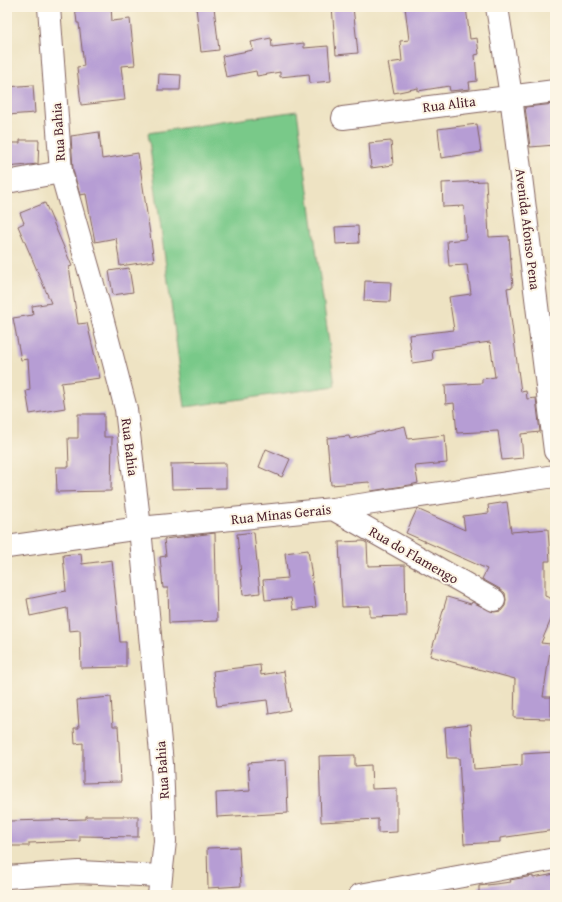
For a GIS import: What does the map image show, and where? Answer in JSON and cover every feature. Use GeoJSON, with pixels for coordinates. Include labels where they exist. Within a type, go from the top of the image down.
{"type":"FeatureCollection","features":[{"type":"Feature","properties":{"kind":"street","name":"Rua Bahia"},"geometry":{"type":"LineString","coordinates":[[49,7],[61,172],[98,302],[126,409],[140,528],[162,764],[166,841],[160,886]]}},
{"type":"Feature","properties":{"kind":"street","name":"Avenida Afonso Pena"},"geometry":{"type":"LineString","coordinates":[[497,7],[511,96],[555,451]]}},
{"type":"Feature","properties":{"kind":"street","name":"Rua Alita"},"geometry":{"type":"LineString","coordinates":[[344,118],[555,91]]}},
{"type":"Feature","properties":{"kind":"street"},"geometry":{"type":"LineString","coordinates":[[7,182],[61,172]]}},
{"type":"Feature","properties":{"kind":"street","name":"Rua Minas Gerais"},"geometry":{"type":"LineString","coordinates":[[7,547],[140,528],[333,509],[555,476]]}},
{"type":"Feature","properties":{"kind":"street","name":"Rua do Flamengo"},"geometry":{"type":"LineString","coordinates":[[333,509],[494,600]]}},
{"type":"Feature","properties":{"kind":"street"},"geometry":{"type":"LineString","coordinates":[[360,895],[555,859]]}},
{"type":"Feature","properties":{"kind":"street"},"geometry":{"type":"LineString","coordinates":[[7,877],[79,872],[160,886]]}},
{"type":"Feature","properties":{"kind":"green space"},"geometry":{"type":"Polygon","coordinates":[[[297,111],[335,386],[185,407],[148,133],[297,111]]]}},
{"type":"Feature","properties":{"kind":"building"},"geometry":{"type":"Polygon","coordinates":[[[75,7],[111,7],[112,21],[130,19],[135,65],[121,66],[125,100],[81,105],[77,67],[84,66],[79,23],[77,23],[75,7]]]}},
{"type":"Feature","properties":{"kind":"building"},"geometry":{"type":"Polygon","coordinates":[[[196,7],[214,7],[219,50],[201,52],[196,7]]]}},
{"type":"Feature","properties":{"kind":"building"},"geometry":{"type":"Polygon","coordinates":[[[332,7],[353,7],[358,53],[336,55],[332,7]]]}},
{"type":"Feature","properties":{"kind":"building"},"geometry":{"type":"Polygon","coordinates":[[[405,7],[466,7],[470,39],[477,38],[479,54],[475,55],[477,81],[469,82],[470,89],[450,91],[449,86],[418,91],[418,88],[394,93],[388,63],[402,61],[400,41],[409,40],[405,7]]]}},
{"type":"Feature","properties":{"kind":"building"},"geometry":{"type":"Polygon","coordinates":[[[271,38],[272,47],[304,43],[304,48],[328,46],[331,81],[310,83],[309,74],[280,77],[280,72],[257,76],[256,71],[226,77],[222,56],[253,50],[251,42],[271,38]]]}},
{"type":"Feature","properties":{"kind":"building"},"geometry":{"type":"Polygon","coordinates":[[[159,74],[181,75],[180,90],[158,90],[159,74]]]}},
{"type":"Feature","properties":{"kind":"building"},"geometry":{"type":"Polygon","coordinates":[[[33,85],[35,113],[7,115],[7,87],[33,85]]]}},
{"type":"Feature","properties":{"kind":"building"},"geometry":{"type":"Polygon","coordinates":[[[555,104],[555,145],[530,147],[525,107],[555,104]]]}},
{"type":"Feature","properties":{"kind":"building"},"geometry":{"type":"Polygon","coordinates":[[[477,124],[481,152],[441,158],[438,129],[477,124]]]}},
{"type":"Feature","properties":{"kind":"building"},"geometry":{"type":"Polygon","coordinates":[[[99,132],[102,159],[138,153],[154,261],[120,266],[116,238],[95,242],[86,194],[80,195],[73,170],[71,136],[99,132]]]}},
{"type":"Feature","properties":{"kind":"building"},"geometry":{"type":"Polygon","coordinates":[[[20,140],[39,140],[38,164],[7,167],[7,143],[20,143],[20,140]]]}},
{"type":"Feature","properties":{"kind":"building"},"geometry":{"type":"Polygon","coordinates":[[[391,141],[393,165],[371,168],[369,143],[391,141]]]}},
{"type":"Feature","properties":{"kind":"building"},"geometry":{"type":"Polygon","coordinates":[[[486,181],[489,237],[509,236],[513,287],[507,288],[521,392],[526,391],[527,399],[536,398],[540,432],[521,434],[523,458],[502,460],[498,431],[457,433],[454,403],[446,404],[445,385],[482,383],[482,379],[495,377],[490,342],[432,350],[433,360],[412,363],[409,335],[454,330],[449,297],[471,294],[467,265],[449,266],[447,241],[466,239],[464,206],[443,207],[442,183],[486,181]]]}},
{"type":"Feature","properties":{"kind":"building"},"geometry":{"type":"Polygon","coordinates":[[[45,203],[72,266],[69,267],[78,324],[87,323],[100,378],[61,383],[65,408],[30,414],[26,391],[30,390],[28,359],[21,360],[13,318],[33,315],[32,306],[51,303],[18,226],[24,223],[20,213],[45,203]]]}},
{"type":"Feature","properties":{"kind":"building"},"geometry":{"type":"Polygon","coordinates":[[[358,226],[359,243],[336,244],[335,227],[358,226]]]}},
{"type":"Feature","properties":{"kind":"building"},"geometry":{"type":"Polygon","coordinates":[[[129,268],[133,292],[113,295],[109,271],[129,268]]]}},
{"type":"Feature","properties":{"kind":"building"},"geometry":{"type":"Polygon","coordinates":[[[365,281],[391,282],[390,302],[364,301],[365,281]]]}},
{"type":"Feature","properties":{"kind":"building"},"geometry":{"type":"Polygon","coordinates":[[[78,414],[104,414],[104,437],[112,437],[111,491],[57,492],[56,467],[69,467],[68,438],[78,438],[78,414]]]}},
{"type":"Feature","properties":{"kind":"building"},"geometry":{"type":"Polygon","coordinates":[[[405,426],[408,439],[445,435],[447,463],[415,466],[418,483],[410,485],[371,491],[369,482],[331,485],[327,438],[349,436],[350,439],[405,426]]]}},
{"type":"Feature","properties":{"kind":"building"},"geometry":{"type":"Polygon","coordinates":[[[266,449],[290,459],[282,477],[259,467],[266,449]]]}},
{"type":"Feature","properties":{"kind":"building"},"geometry":{"type":"Polygon","coordinates":[[[226,463],[226,488],[172,489],[171,464],[226,463]]]}},
{"type":"Feature","properties":{"kind":"building"},"geometry":{"type":"Polygon","coordinates":[[[507,502],[511,532],[548,529],[550,561],[545,561],[545,596],[555,600],[555,610],[541,643],[551,644],[543,697],[551,697],[551,719],[514,718],[515,679],[430,656],[447,597],[471,604],[472,602],[494,612],[501,611],[505,606],[506,600],[505,593],[482,579],[487,569],[406,533],[417,509],[465,530],[463,516],[489,513],[488,505],[507,502]]]}},
{"type":"Feature","properties":{"kind":"building"},"geometry":{"type":"Polygon","coordinates":[[[254,532],[260,593],[243,595],[237,534],[254,532]]]}},
{"type":"Feature","properties":{"kind":"building"},"geometry":{"type":"Polygon","coordinates":[[[215,533],[217,621],[169,623],[168,588],[163,588],[160,557],[166,556],[164,539],[215,533]]]}},
{"type":"Feature","properties":{"kind":"building"},"geometry":{"type":"Polygon","coordinates":[[[363,541],[367,543],[368,566],[405,565],[406,616],[370,617],[370,606],[342,607],[339,542],[363,541]]]}},
{"type":"Feature","properties":{"kind":"building"},"geometry":{"type":"Polygon","coordinates":[[[308,550],[316,607],[293,610],[291,598],[265,600],[263,580],[288,578],[285,553],[308,550]]]}},
{"type":"Feature","properties":{"kind":"building"},"geometry":{"type":"Polygon","coordinates":[[[81,553],[82,564],[112,560],[120,642],[126,642],[126,667],[81,668],[80,630],[69,631],[67,608],[30,616],[27,599],[66,591],[63,555],[81,553]]]}},
{"type":"Feature","properties":{"kind":"building"},"geometry":{"type":"Polygon","coordinates":[[[260,665],[261,675],[284,671],[290,710],[269,714],[267,700],[217,706],[213,671],[260,665]]]}},
{"type":"Feature","properties":{"kind":"building"},"geometry":{"type":"Polygon","coordinates":[[[111,697],[113,726],[118,726],[121,782],[83,783],[83,743],[75,744],[74,728],[79,728],[77,700],[111,697]]]}},
{"type":"Feature","properties":{"kind":"building"},"geometry":{"type":"Polygon","coordinates":[[[471,724],[474,769],[522,765],[522,754],[555,752],[555,830],[500,838],[500,842],[464,844],[459,758],[447,758],[445,727],[471,724]]]}},
{"type":"Feature","properties":{"kind":"building"},"geometry":{"type":"Polygon","coordinates":[[[355,755],[355,766],[371,765],[372,789],[397,788],[397,832],[378,833],[378,819],[321,822],[319,756],[355,755]]]}},
{"type":"Feature","properties":{"kind":"building"},"geometry":{"type":"Polygon","coordinates":[[[286,760],[288,813],[217,817],[216,793],[250,791],[248,763],[286,760]]]}},
{"type":"Feature","properties":{"kind":"building"},"geometry":{"type":"Polygon","coordinates":[[[86,816],[138,816],[138,837],[80,836],[80,841],[29,843],[29,846],[9,846],[9,821],[86,819],[86,816]]]}},
{"type":"Feature","properties":{"kind":"building"},"geometry":{"type":"Polygon","coordinates":[[[239,847],[241,886],[208,888],[207,848],[239,847]]]}},
{"type":"Feature","properties":{"kind":"building"},"geometry":{"type":"Polygon","coordinates":[[[555,874],[555,895],[479,895],[479,886],[511,882],[510,880],[533,876],[533,878],[555,874]]]}}]}
